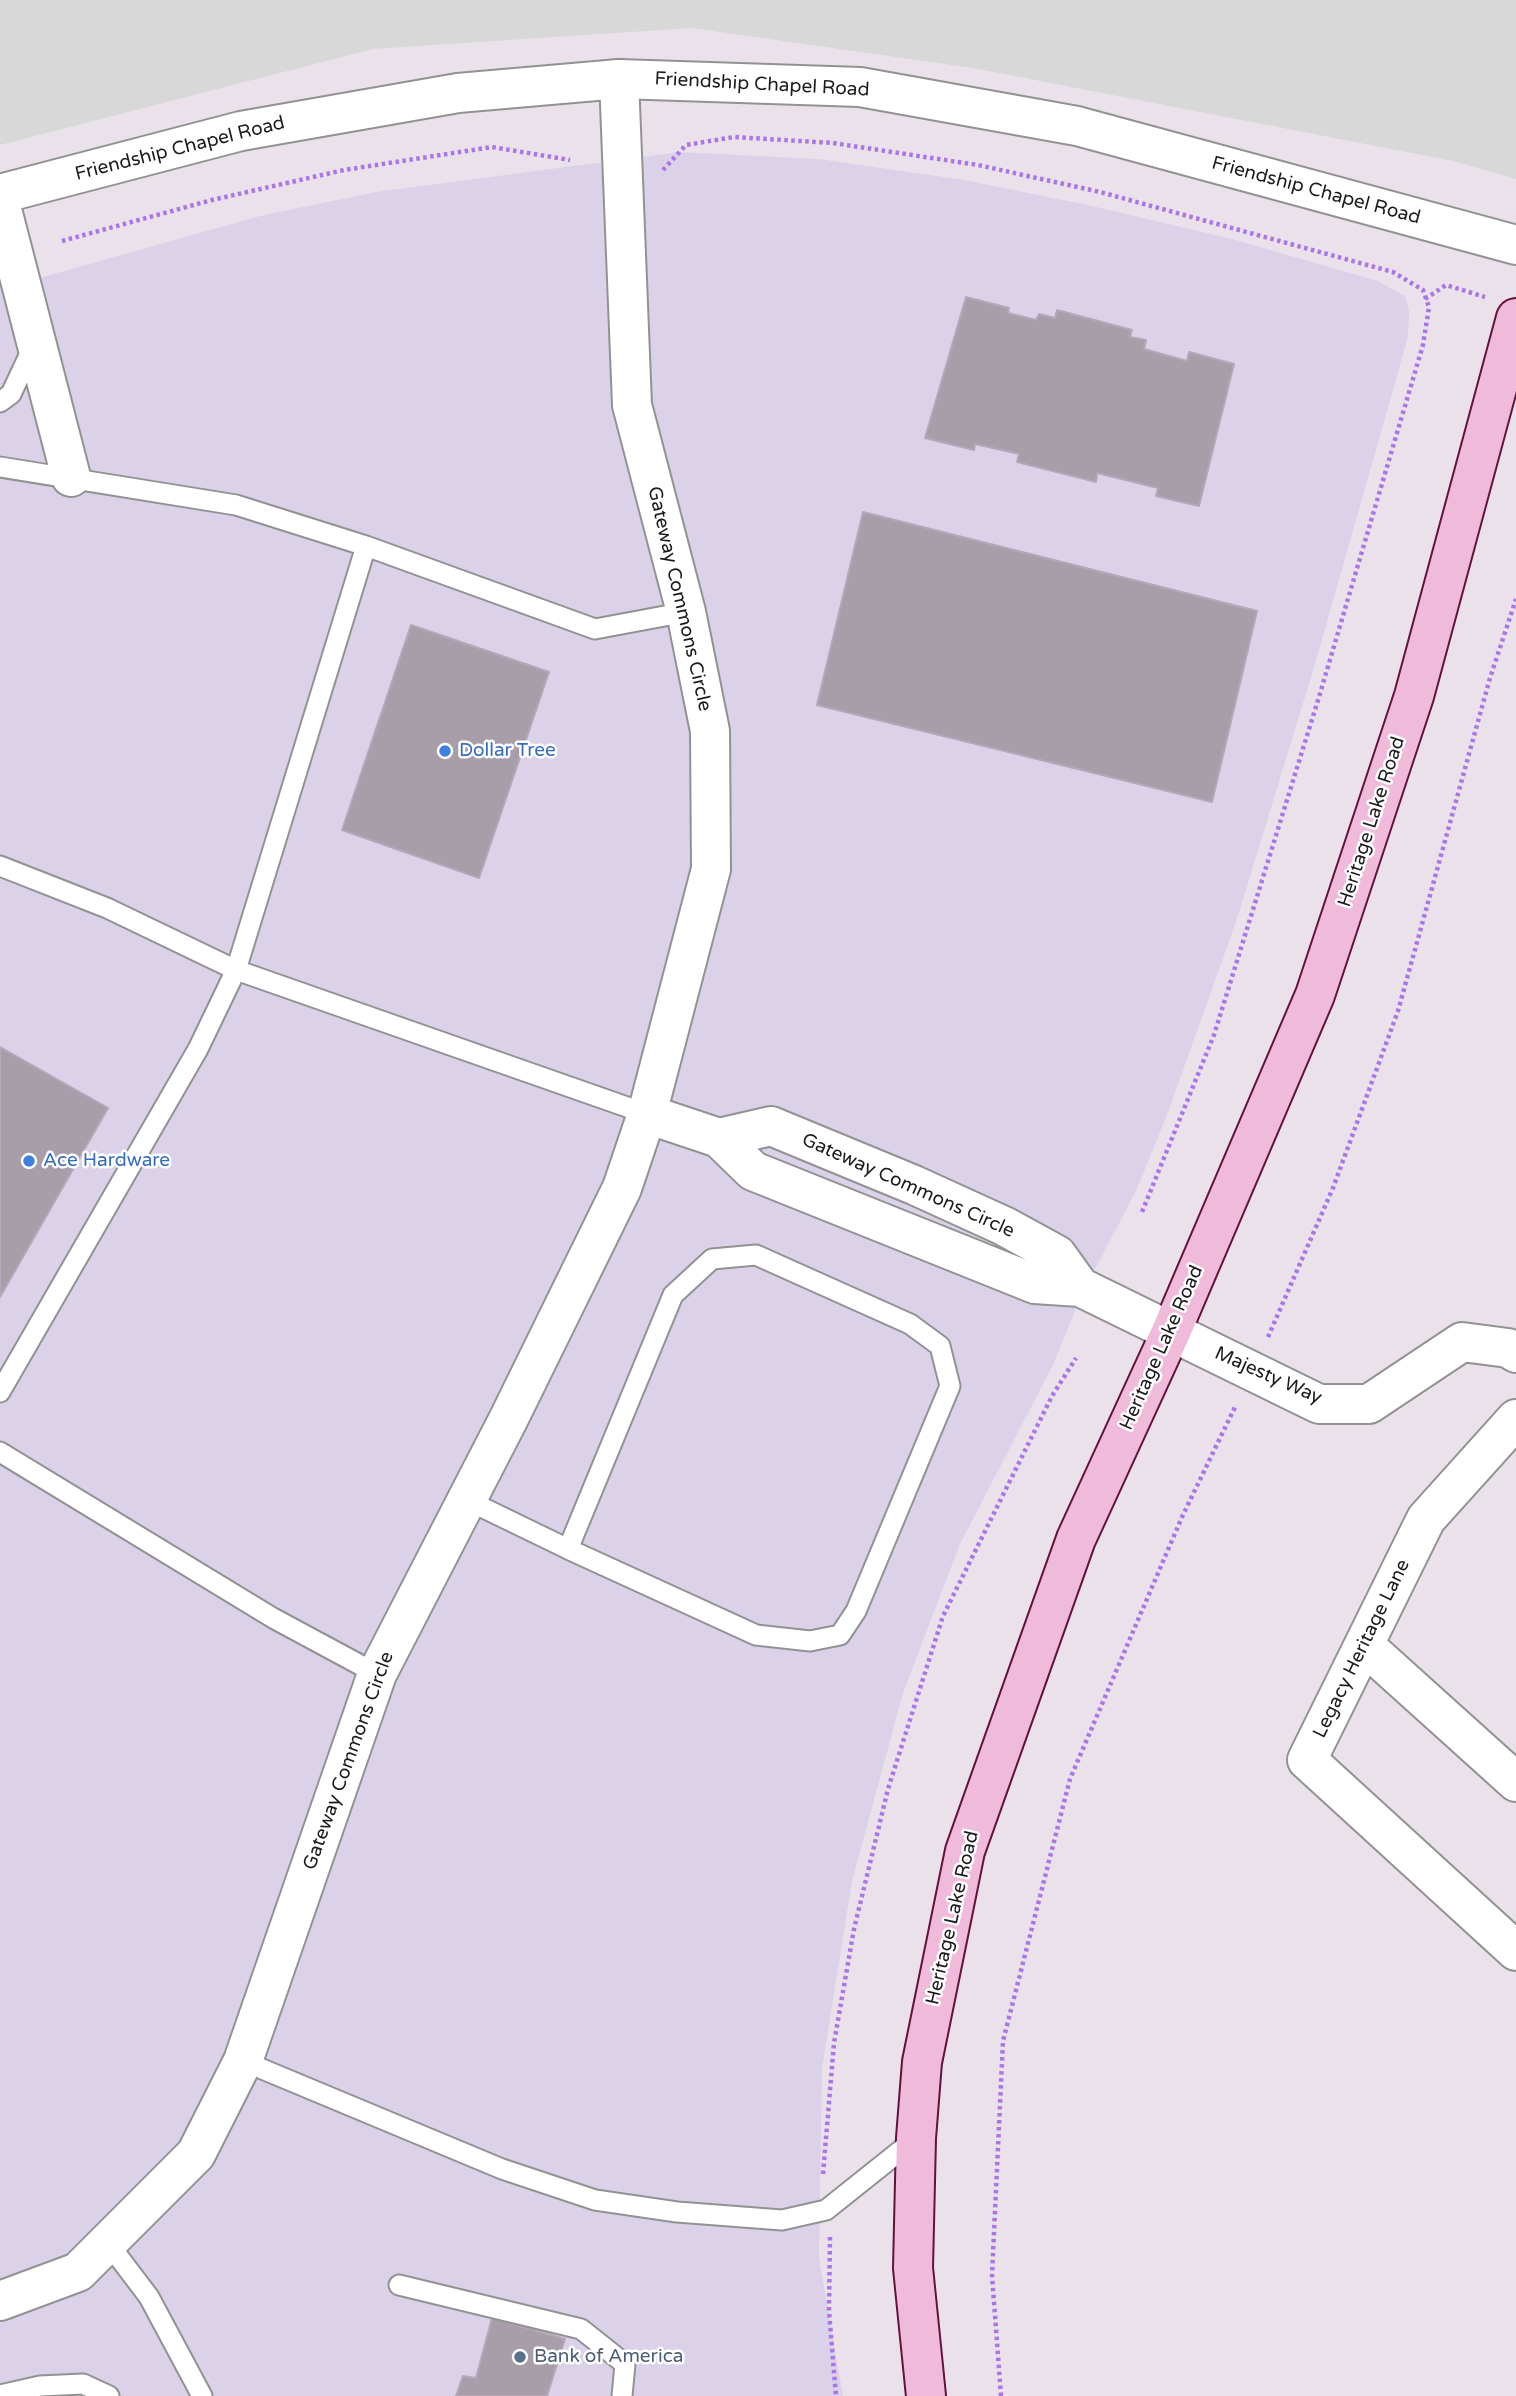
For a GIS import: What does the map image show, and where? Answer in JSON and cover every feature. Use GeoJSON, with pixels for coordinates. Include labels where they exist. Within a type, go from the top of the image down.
{"type":"FeatureCollection","features":[{"type":"Feature","properties":{"kind":"main road","name":"Heritage Lake Road"},"geometry":{"type":"LineString","coordinates":[[926,2396],[913,2268],[916,2138],[922,2062],[965,1850],[1076,1539],[1171,1332],[1315,995],[1414,696],[1516,318]]}},
{"type":"Feature","properties":{"kind":"street","name":"Friendship Chapel Road"},"geometry":{"type":"LineString","coordinates":[[0,194],[241,131],[458,93],[619,79],[860,87],[1077,126],[1516,245]]}},
{"type":"Feature","properties":{"kind":"street","name":"Gateway Commons Circle"},"geometry":{"type":"LineString","coordinates":[[0,2301],[78,2272],[197,2154],[243,2061],[377,1674],[622,1188],[647,1114],[711,869],[710,731],[686,612],[632,405],[619,79]]}},
{"type":"Feature","properties":{"kind":"street"},"geometry":{"type":"LineString","coordinates":[[0,202],[71,477]]}},
{"type":"Feature","properties":{"kind":"street","name":"Gateway Commons Circle"},"geometry":{"type":"LineString","coordinates":[[647,1114],[719,1138],[771,1126],[914,1185],[1004,1226],[1056,1255],[1080,1287],[1171,1332]]}},
{"type":"Feature","properties":{"kind":"street","name":"Majesty Way"},"geometry":{"type":"LineString","coordinates":[[1171,1332],[1319,1404],[1369,1404],[1462,1342],[1508,1348],[1516,1353]]}},
{"type":"Feature","properties":{"kind":"street","name":"Legacy Heritage Lane"},"geometry":{"type":"LineString","coordinates":[[1516,1419],[1426,1519],[1307,1760],[1516,1951]]}},
{"type":"Feature","properties":{"kind":"street"},"geometry":{"type":"LineString","coordinates":[[1364,1645],[1516,1782]]}},
{"type":"Feature","properties":{"kind":"lane"},"geometry":{"type":"LineString","coordinates":[[0,402],[11,394],[36,341]]}},
{"type":"Feature","properties":{"kind":"lane"},"geometry":{"type":"LineString","coordinates":[[0,467],[236,505],[366,546],[595,629],[686,612]]}},
{"type":"Feature","properties":{"kind":"lane"},"geometry":{"type":"LineString","coordinates":[[0,1392],[198,1049],[236,970],[366,546]]}},
{"type":"Feature","properties":{"kind":"lane"},"geometry":{"type":"LineString","coordinates":[[0,866],[107,908],[236,970],[647,1114]]}},
{"type":"Feature","properties":{"kind":"lane"},"geometry":{"type":"LineString","coordinates":[[467,1500],[568,1549],[757,1635],[810,1641],[840,1635],[856,1611],[950,1386],[940,1346],[909,1324],[756,1255],[712,1259],[673,1295],[568,1549]]}},
{"type":"Feature","properties":{"kind":"lane"},"geometry":{"type":"LineString","coordinates":[[0,1452],[273,1618],[377,1674]]}},
{"type":"Feature","properties":{"kind":"lane"},"geometry":{"type":"LineString","coordinates":[[243,2061],[502,2169],[595,2200],[677,2212],[782,2220],[826,2210],[916,2138]]}},
{"type":"Feature","properties":{"kind":"lane"},"geometry":{"type":"LineString","coordinates":[[108,2243],[149,2297],[202,2396]]}},
{"type":"Feature","properties":{"kind":"lane"},"geometry":{"type":"LineString","coordinates":[[399,2285],[581,2329],[625,2364],[622,2396]]}},
{"type":"Feature","properties":{"kind":"lane"},"geometry":{"type":"LineString","coordinates":[[0,2395],[40,2386],[83,2384],[109,2396]]}},
{"type":"Feature","properties":{"kind":"path"},"geometry":{"type":"LineString","coordinates":[[661,174],[687,145],[734,137],[833,143],[978,165],[1100,192],[1393,272],[1423,290],[1429,307],[1423,345],[1319,697],[1214,1035],[1142,1212]]}},
{"type":"Feature","properties":{"kind":"path"},"geometry":{"type":"LineString","coordinates":[[62,241],[212,200],[344,170],[492,148],[570,160]]}},
{"type":"Feature","properties":{"kind":"path"},"geometry":{"type":"LineString","coordinates":[[1425,299],[1446,285]]}},
{"type":"Feature","properties":{"kind":"path"},"geometry":{"type":"LineString","coordinates":[[1273,1327],[1333,1188],[1398,1011],[1490,678],[1516,598]]}},
{"type":"Feature","properties":{"kind":"path"},"geometry":{"type":"LineString","coordinates":[[822,2181],[836,2030],[854,1929],[888,1789],[943,1616],[1052,1396],[1076,1357]]}},
{"type":"Feature","properties":{"kind":"path"},"geometry":{"type":"LineString","coordinates":[[1001,2396],[992,2275],[1003,2040],[1070,1779],[1182,1517],[1228,1423]]}},
{"type":"Feature","properties":{"kind":"path"},"geometry":{"type":"LineString","coordinates":[[830,2224],[829,2311],[836,2396]]}},
{"type":"Feature","properties":{"kind":"shaded area"},"geometry":{"type":"Polygon","coordinates":[[[0,0],[1516,0],[1516,179],[1453,161],[973,68],[692,28],[373,49],[0,145],[0,0]]]}},
{"type":"Feature","properties":{"kind":"shaded area"},"geometry":{"type":"Polygon","coordinates":[[[680,152],[819,159],[964,180],[1088,205],[1232,239],[1378,281],[1405,296],[1409,311],[1408,337],[1316,661],[1237,919],[1167,1115],[1136,1191],[1082,1294],[1053,1365],[960,1544],[903,1693],[852,1881],[822,2069],[819,2258],[843,2396],[0,2396],[0,289],[260,216],[376,192],[680,152]]]}},
{"type":"Feature","properties":{"kind":"building"},"geometry":{"type":"Polygon","coordinates":[[[966,297],[1009,308],[1008,313],[1036,320],[1039,314],[1055,318],[1057,310],[1132,330],[1130,337],[1146,340],[1144,349],[1187,361],[1189,352],[1234,364],[1199,506],[1156,496],[1158,488],[1097,473],[1096,482],[1017,462],[1019,454],[975,444],[974,450],[925,438],[966,297]]]}},
{"type":"Feature","properties":{"kind":"building"},"geometry":{"type":"Polygon","coordinates":[[[863,512],[1257,611],[1212,802],[817,705],[863,512]]]}},
{"type":"Feature","properties":{"kind":"building","name":"Dollar Tree"},"geometry":{"type":"Polygon","coordinates":[[[411,625],[549,672],[479,878],[342,830],[411,625]]]}},
{"type":"Feature","properties":{"kind":"building"},"geometry":{"type":"Polygon","coordinates":[[[0,1047],[108,1108],[0,1297],[0,1047]]]}},
{"type":"Feature","properties":{"kind":"building","name":"Bank of America"},"geometry":{"type":"Polygon","coordinates":[[[492,2318],[565,2339],[547,2396],[456,2396],[463,2376],[476,2378],[492,2318]]]}},
{"type":"Feature","properties":{"kind":"place","name":"Dollar Tree"},"geometry":{"type":"Point","coordinates":[445,751]}},
{"type":"Feature","properties":{"kind":"place","name":"Ace Hardware"},"geometry":{"type":"Point","coordinates":[29,1161]}},
{"type":"Feature","properties":{"kind":"place","name":"Bank of America"},"geometry":{"type":"Point","coordinates":[520,2357]}}]}
